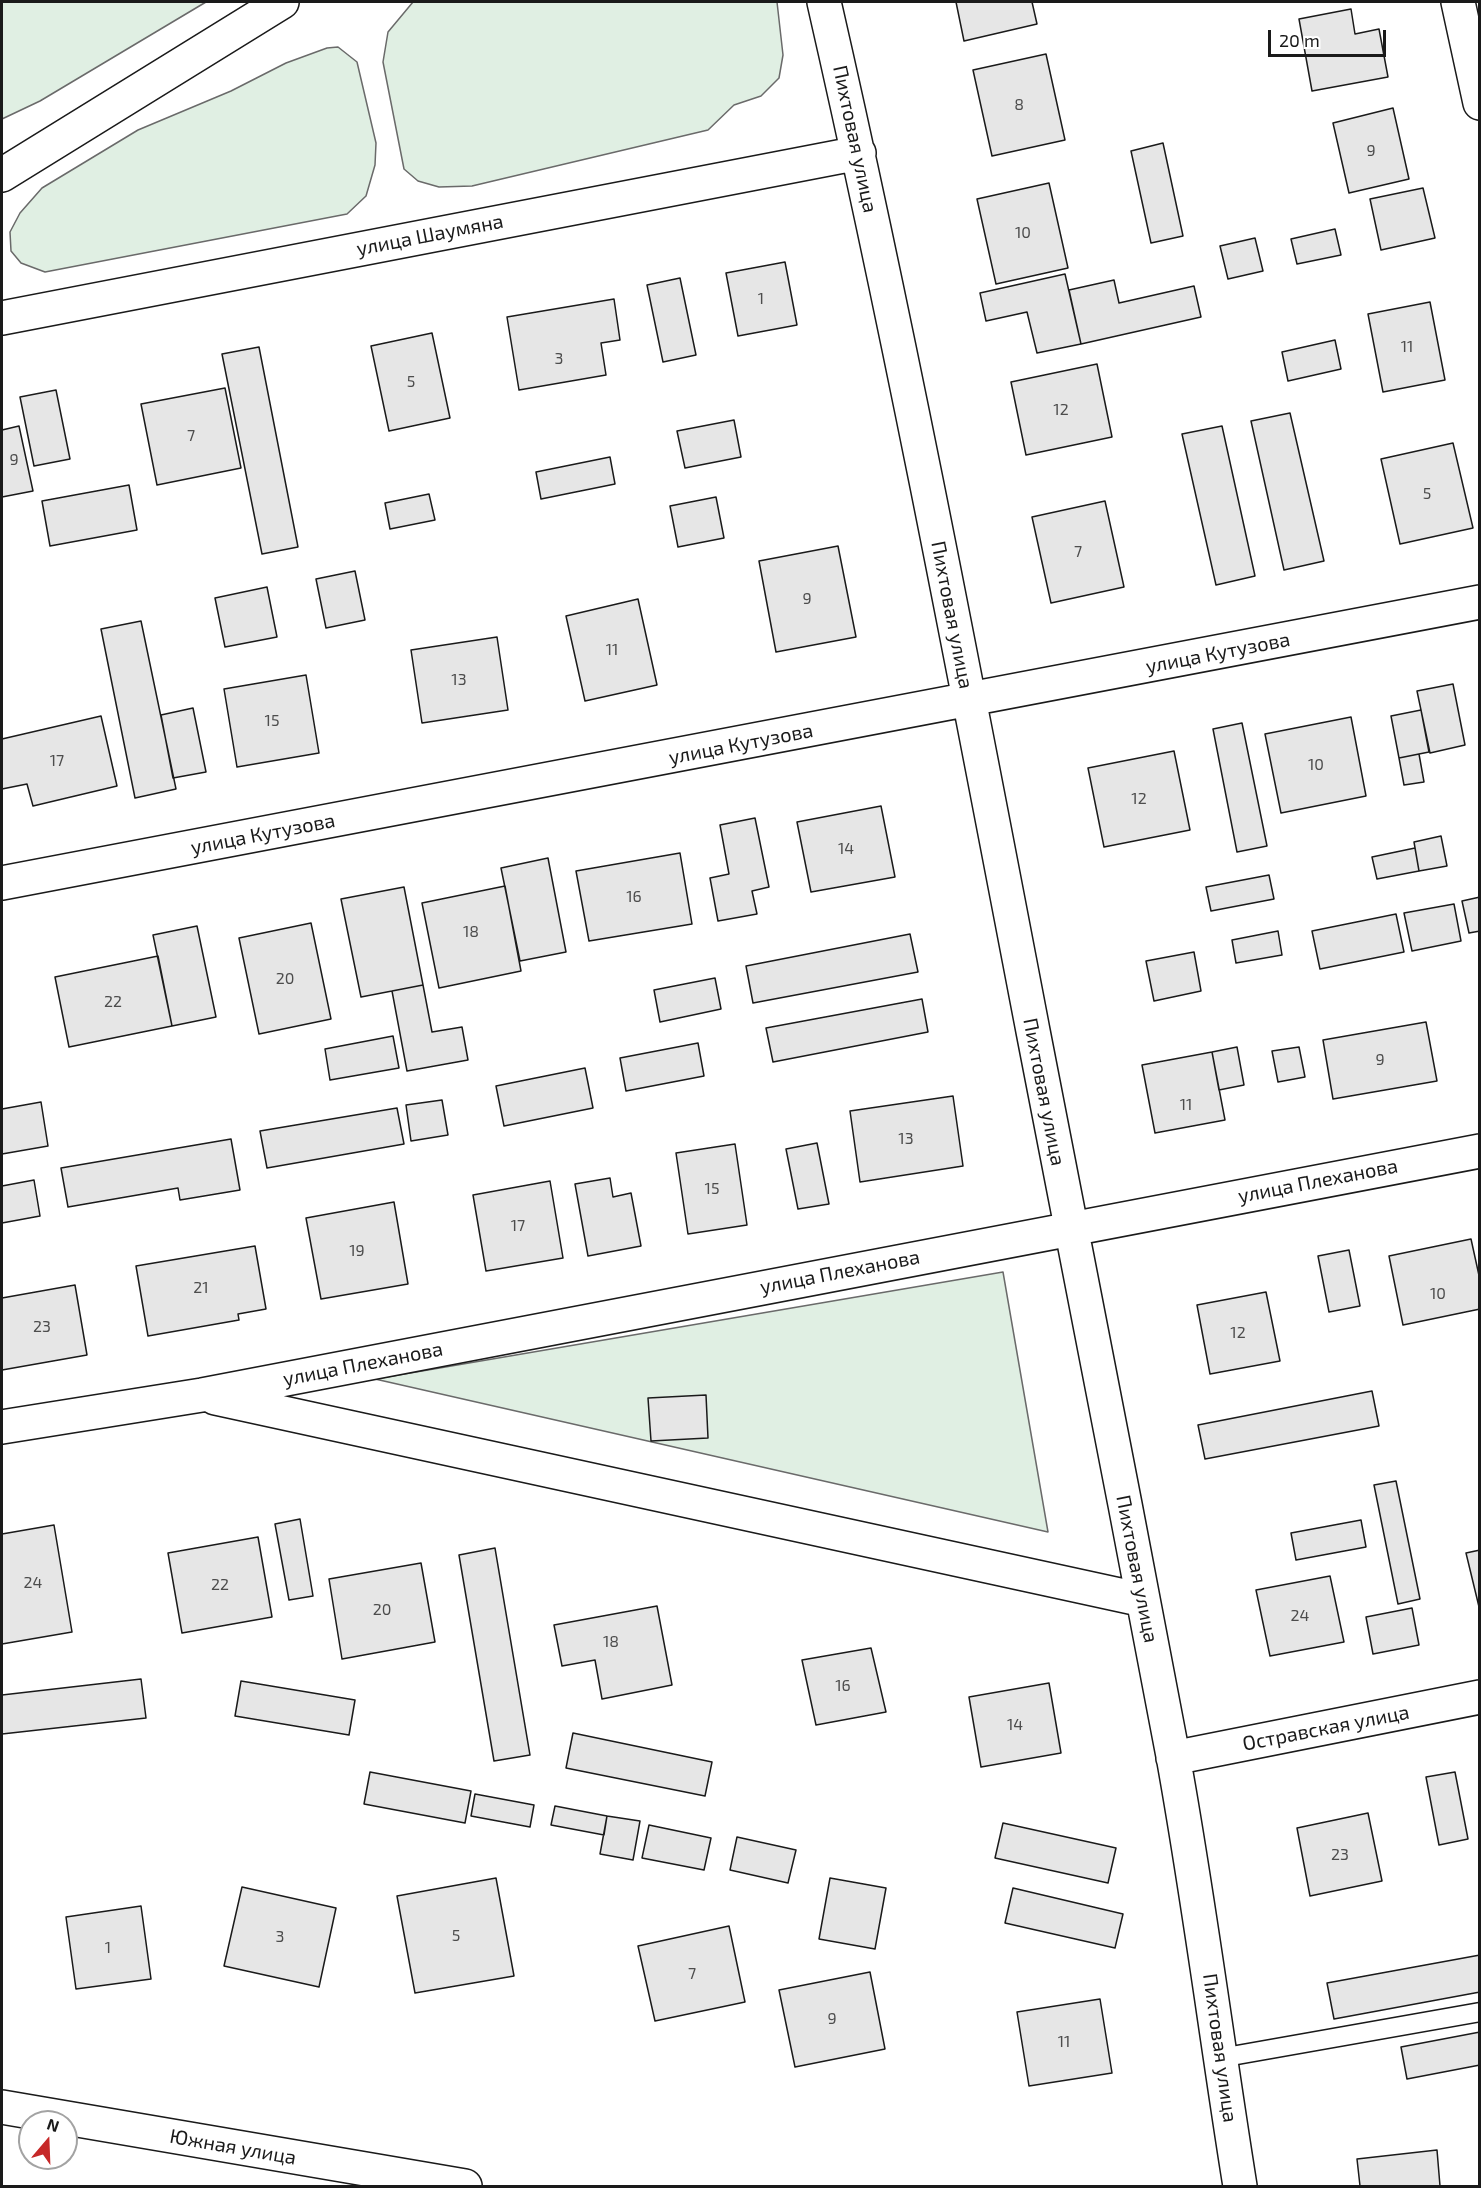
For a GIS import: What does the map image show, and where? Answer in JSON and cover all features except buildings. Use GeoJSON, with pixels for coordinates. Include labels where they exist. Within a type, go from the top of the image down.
{"type":"FeatureCollection","features":[{"type":"Feature","properties":{"kind":"street"},"geometry":{"type":"LineString","coordinates":[[2,176],[282,2]]}},
{"type":"Feature","properties":{"kind":"street","name":"Пихтовая улица"},"geometry":{"type":"LineString","coordinates":[[824,2],[858,153],[970,701],[1143,1600],[1210,1971],[1220,2058],[1240,2187]]}},
{"type":"Feature","properties":{"kind":"street"},"geometry":{"type":"LineString","coordinates":[[1458,2],[1479,103]]}},
{"type":"Feature","properties":{"kind":"street","name":"улица Шаумяна"},"geometry":{"type":"LineString","coordinates":[[2,318],[858,153]]}},
{"type":"Feature","properties":{"kind":"street","name":"улица Кутузова"},"geometry":{"type":"LineString","coordinates":[[2,883],[970,701],[1479,602]]}},
{"type":"Feature","properties":{"kind":"street","name":"улица Плеханова"},"geometry":{"type":"LineString","coordinates":[[2,1427],[201,1395],[1479,1151]]}},
{"type":"Feature","properties":{"kind":"street","name":"улица Плеханова"},"geometry":{"type":"LineString","coordinates":[[201,1395],[1143,1600]]}},
{"type":"Feature","properties":{"kind":"street","name":"Остравская улица"},"geometry":{"type":"LineString","coordinates":[[1173,1758],[1479,1697]]}},
{"type":"Feature","properties":{"kind":"street","name":"Южная улица"},"geometry":{"type":"LineString","coordinates":[[2,2107],[465,2187]]}},
{"type":"Feature","properties":{"kind":"lane"},"geometry":{"type":"LineString","coordinates":[[1220,2058],[1479,2012]]}},
{"type":"Feature","properties":{"kind":"green space"},"geometry":{"type":"Polygon","coordinates":[[[2,2],[206,2],[40,101],[2,119],[2,2]]]}},
{"type":"Feature","properties":{"kind":"green space"},"geometry":{"type":"Polygon","coordinates":[[[413,2],[777,2],[783,55],[779,78],[761,96],[734,105],[708,130],[472,186],[439,187],[418,181],[404,169],[383,62],[388,32],[413,2]]]}},
{"type":"Feature","properties":{"kind":"green space"},"geometry":{"type":"Polygon","coordinates":[[[338,47],[357,62],[376,143],[375,165],[366,196],[347,214],[45,272],[21,263],[11,251],[10,232],[20,213],[42,188],[138,130],[231,91],[286,63],[327,48],[338,47]]]}},
{"type":"Feature","properties":{"kind":"green space"},"geometry":{"type":"Polygon","coordinates":[[[1003,1272],[1048,1532],[375,1379],[1003,1272]]]}}]}
